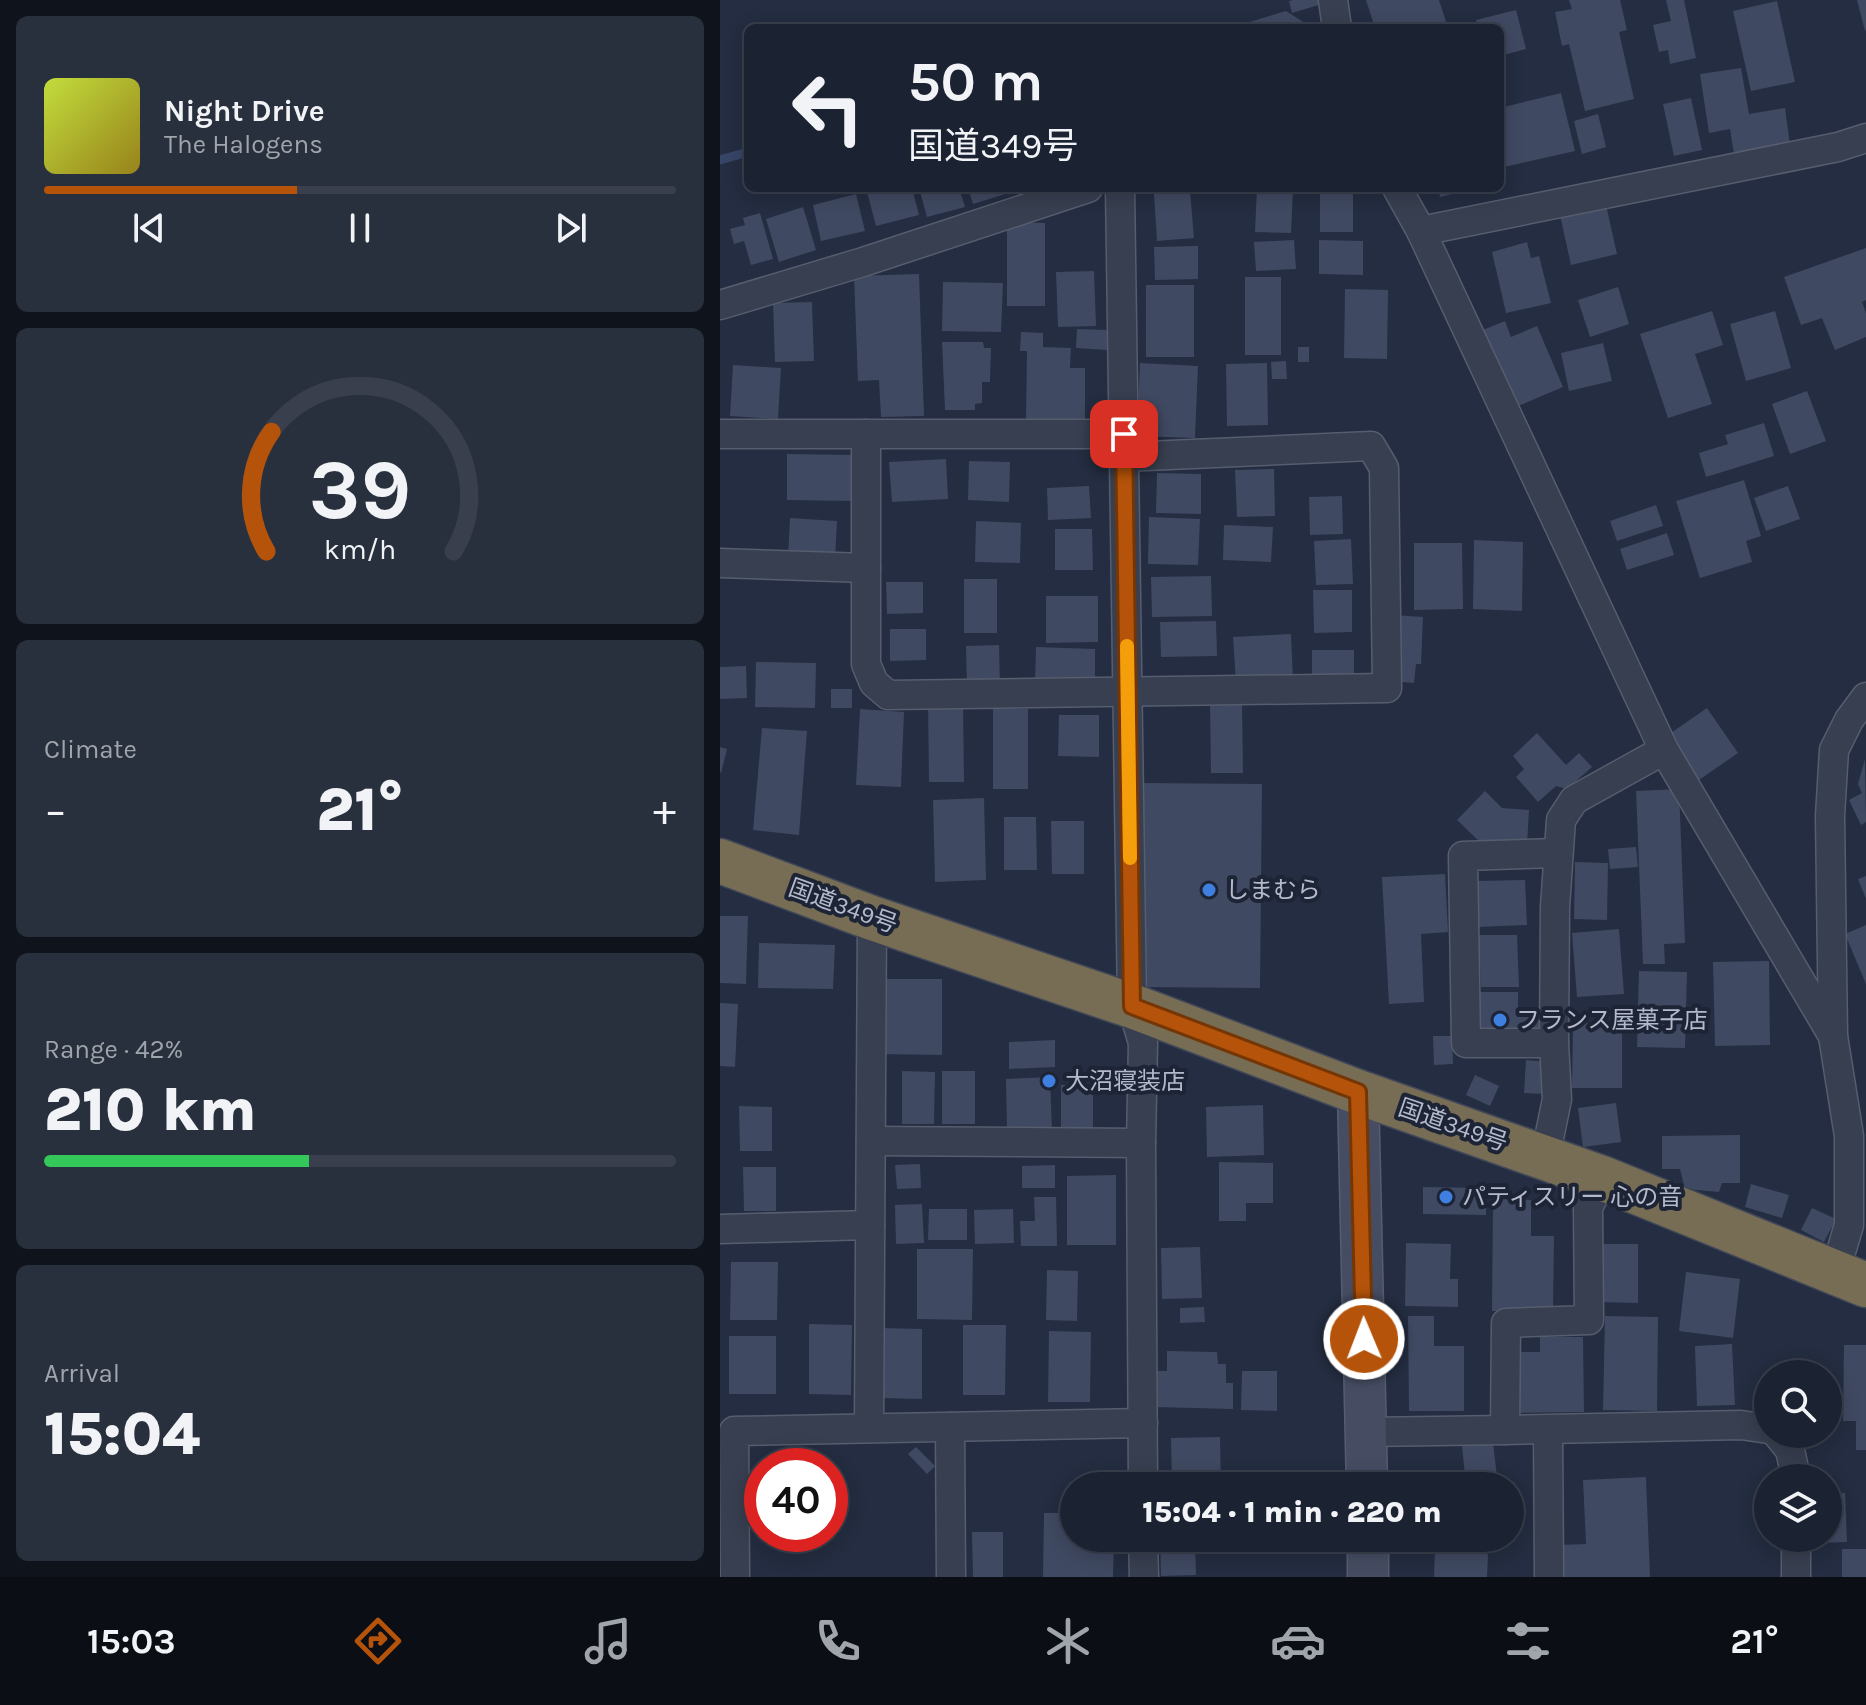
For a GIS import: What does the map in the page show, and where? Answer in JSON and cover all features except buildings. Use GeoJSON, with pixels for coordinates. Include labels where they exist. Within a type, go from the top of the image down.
{"type":"FeatureCollection","features":[{"type":"Feature","properties":{"kind":"highway","name":"国道349号"},"geometry":{"type":"LineString","coordinates":[[720,861],[872,918],[1132,1006],[1358,1092],[1602,1178],[1850,1279]]}},
{"type":"Feature","properties":{"kind":"street"},"geometry":{"type":"LineString","coordinates":[[1333,0],[1336,24]]}},
{"type":"Feature","properties":{"kind":"street"},"geometry":{"type":"LineString","coordinates":[[1421,231],[1838,147],[1866,138]]}},
{"type":"Feature","properties":{"kind":"street"},"geometry":{"type":"LineString","coordinates":[[720,305],[1076,192]]}},
{"type":"Feature","properties":{"kind":"street"},"geometry":{"type":"LineString","coordinates":[[1120,192],[1132,1006],[1143,1043],[1143,1472]]}},
{"type":"Feature","properties":{"kind":"street"},"geometry":{"type":"LineString","coordinates":[[1399,192],[1421,231],[1664,750],[1833,1036]]}},
{"type":"Feature","properties":{"kind":"street"},"geometry":{"type":"LineString","coordinates":[[720,434],[866,434],[1124,446],[1371,446],[1384,468],[1387,688],[888,695],[874,683],[866,664],[866,434]]}},
{"type":"Feature","properties":{"kind":"street"},"geometry":{"type":"LineString","coordinates":[[720,563],[866,568]]}},
{"type":"Feature","properties":{"kind":"street"},"geometry":{"type":"LineString","coordinates":[[1850,1279],[1849,1136],[1833,1036],[1830,816],[1834,750],[1849,720],[1866,697]]}},
{"type":"Feature","properties":{"kind":"street"},"geometry":{"type":"LineString","coordinates":[[1545,1158],[1557,1099],[1554,1043],[1557,853],[1561,820],[1574,800],[1664,750]]}},
{"type":"Feature","properties":{"kind":"street"},"geometry":{"type":"LineString","coordinates":[[1554,1043],[1466,1043],[1463,856],[1557,853]]}},
{"type":"Feature","properties":{"kind":"street"},"geometry":{"type":"LineString","coordinates":[[869,1428],[872,918]]}},
{"type":"Feature","properties":{"kind":"street"},"geometry":{"type":"LineString","coordinates":[[1358,1092],[1367,1472]]}},
{"type":"Feature","properties":{"kind":"street"},"geometry":{"type":"LineString","coordinates":[[871,1141],[1141,1143]]}},
{"type":"Feature","properties":{"kind":"street"},"geometry":{"type":"LineString","coordinates":[[1505,1430],[1506,1323],[1589,1320],[1588,1208],[1602,1178]]}},
{"type":"Feature","properties":{"kind":"street"},"geometry":{"type":"LineString","coordinates":[[720,1229],[870,1225]]}},
{"type":"Feature","properties":{"kind":"street"},"geometry":{"type":"LineString","coordinates":[[735,1577],[734,1431],[1143,1423]]}},
{"type":"Feature","properties":{"kind":"street"},"geometry":{"type":"LineString","coordinates":[[950,1427],[951,1577]]}},
{"type":"Feature","properties":{"kind":"street"},"geometry":{"type":"LineString","coordinates":[[1366,1432],[1754,1427]]}},
{"type":"Feature","properties":{"kind":"street"},"geometry":{"type":"LineString","coordinates":[[1548,1431],[1549,1577]]}},
{"type":"Feature","properties":{"kind":"street"},"geometry":{"type":"LineString","coordinates":[[1143,1552],[1144,1577]]}},
{"type":"Feature","properties":{"kind":"street"},"geometry":{"type":"LineString","coordinates":[[1368,1552],[1368,1577]]}},
{"type":"Feature","properties":{"kind":"street"},"geometry":{"type":"LineString","coordinates":[[1796,1552],[1796,1577]]}},
{"type":"Feature","properties":{"kind":"waterway"},"geometry":{"type":"LineString","coordinates":[[720,160],[744,153]]}},
{"type":"Feature","properties":{"kind":"slow traffic"},"geometry":{"type":"LineString","coordinates":[[1127,646],[1130,858]]}},
{"type":"Feature","properties":{"kind":"place","name":"しまむら"},"geometry":{"type":"Point","coordinates":[1209,890]}},
{"type":"Feature","properties":{"kind":"place","name":"フランス屋菓子店"},"geometry":{"type":"Point","coordinates":[1500,1020]}},
{"type":"Feature","properties":{"kind":"place","name":"大沼寝装店"},"geometry":{"type":"Point","coordinates":[1049,1081]}},
{"type":"Feature","properties":{"kind":"place","name":"パティスリー 心の音"},"geometry":{"type":"Point","coordinates":[1446,1197]}},
{"type":"Feature","properties":{"kind":"route"},"geometry":{"type":"LineString","coordinates":[[1124,434],[1132,1006],[1358,1092],[1364,1339]]}}]}
